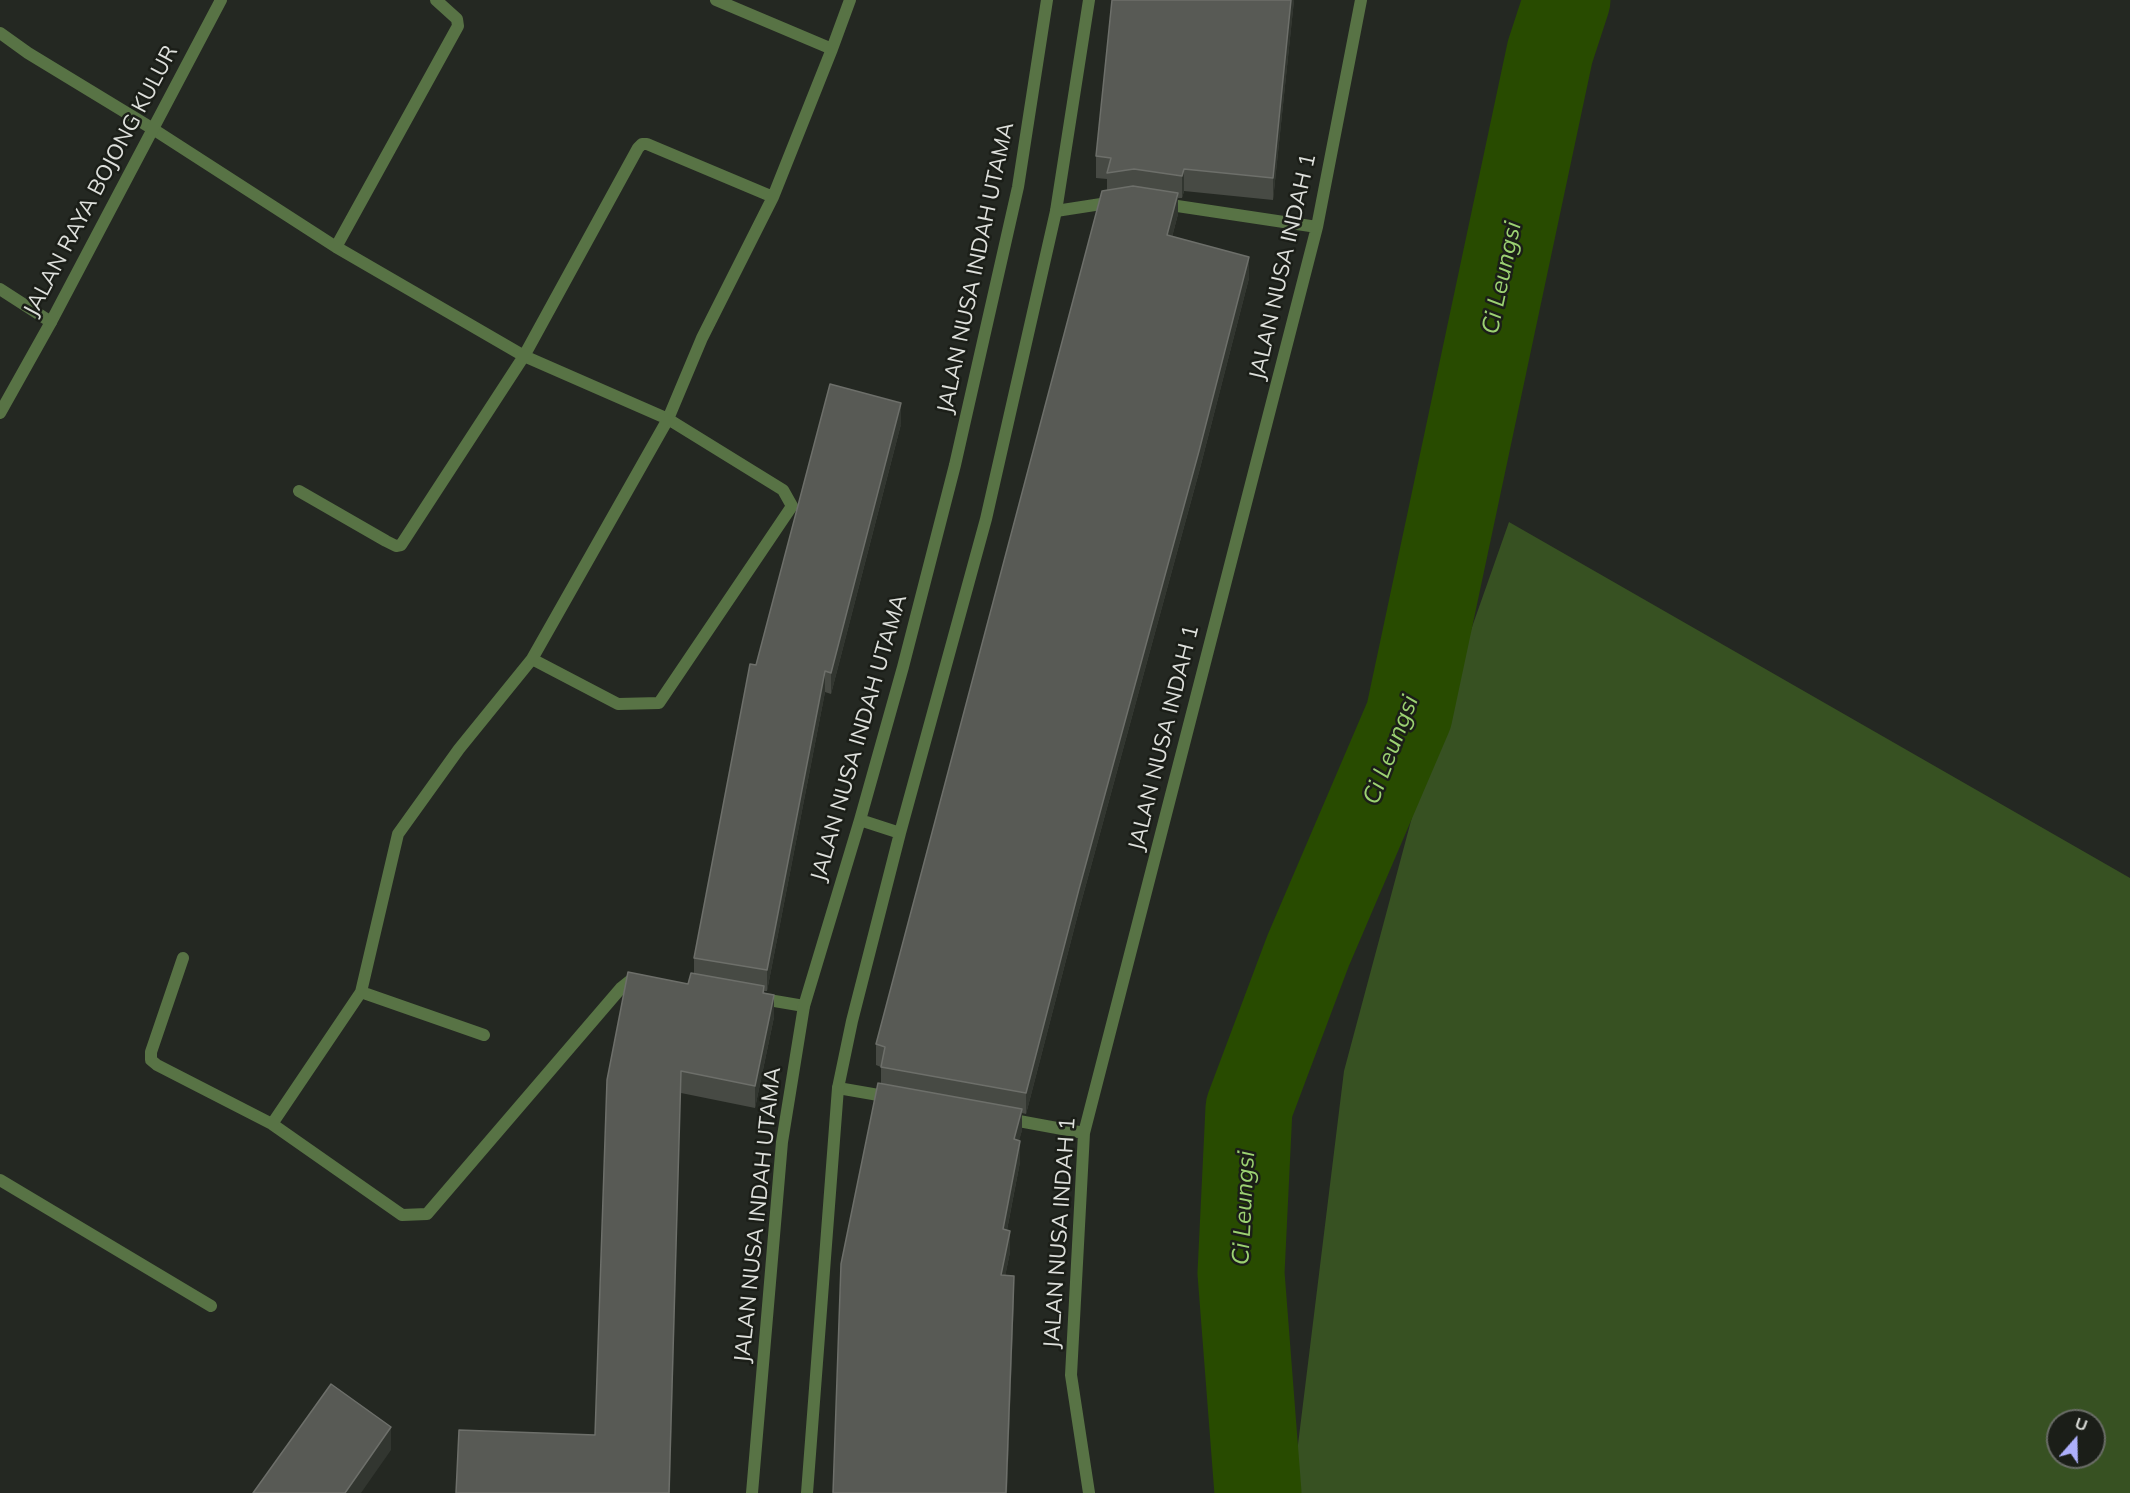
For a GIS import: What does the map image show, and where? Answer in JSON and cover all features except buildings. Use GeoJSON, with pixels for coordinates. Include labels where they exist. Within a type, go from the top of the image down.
{"type":"FeatureCollection","features":[{"type":"Feature","properties":{"kind":"street","name":"JALAN RAYA BOJONG KULUR"},"geometry":{"type":"LineString","coordinates":[[0,413],[51,322],[221,0]]}},
{"type":"Feature","properties":{"kind":"street"},"geometry":{"type":"LineString","coordinates":[[336,247],[458,26],[457,19],[436,0]]}},
{"type":"Feature","properties":{"kind":"street"},"geometry":{"type":"LineString","coordinates":[[716,0],[832,49]]}},
{"type":"Feature","properties":{"kind":"street"},"geometry":{"type":"LineString","coordinates":[[272,1124],[361,992],[398,834],[459,749],[532,659],[668,420],[702,338],[773,197],[849,0]]}},
{"type":"Feature","properties":{"kind":"street","name":"JALAN NUSA INDAH UTAMA"},"geometry":{"type":"LineString","coordinates":[[752,1493],[782,1142],[804,1006],[903,667],[955,465],[1018,187],[1047,0]]}},
{"type":"Feature","properties":{"kind":"street"},"geometry":{"type":"LineString","coordinates":[[807,1493],[838,1088],[852,1021],[900,833],[986,519],[1056,211],[1089,0]]}},
{"type":"Feature","properties":{"kind":"street","name":"JALAN NUSA INDAH 1"},"geometry":{"type":"LineString","coordinates":[[1089,1493],[1071,1375],[1084,1133],[1317,227],[1361,0]]}},
{"type":"Feature","properties":{"kind":"street"},"geometry":{"type":"LineString","coordinates":[[0,33],[28,53],[153,129],[336,247],[524,356],[668,420],[783,490],[792,507],[659,703],[618,704],[532,659]]}},
{"type":"Feature","properties":{"kind":"street"},"geometry":{"type":"LineString","coordinates":[[299,491],[386,541],[396,546],[401,545],[524,356],[642,144],[647,144],[773,197]]}},
{"type":"Feature","properties":{"kind":"street"},"geometry":{"type":"LineString","coordinates":[[1056,211],[1122,201]]}},
{"type":"Feature","properties":{"kind":"street"},"geometry":{"type":"LineString","coordinates":[[1156,203],[1317,227]]}},
{"type":"Feature","properties":{"kind":"street"},"geometry":{"type":"LineString","coordinates":[[0,289],[51,322]]}},
{"type":"Feature","properties":{"kind":"street"},"geometry":{"type":"LineString","coordinates":[[860,820],[900,833]]}},
{"type":"Feature","properties":{"kind":"street"},"geometry":{"type":"LineString","coordinates":[[183,958],[151,1052],[151,1060],[272,1124],[402,1215],[427,1214],[621,988],[631,980],[657,981]]}},
{"type":"Feature","properties":{"kind":"street"},"geometry":{"type":"LineString","coordinates":[[361,992],[484,1035]]}},
{"type":"Feature","properties":{"kind":"street"},"geometry":{"type":"LineString","coordinates":[[748,997],[804,1006]]}},
{"type":"Feature","properties":{"kind":"street"},"geometry":{"type":"LineString","coordinates":[[838,1088],[897,1098]]}},
{"type":"Feature","properties":{"kind":"street"},"geometry":{"type":"LineString","coordinates":[[990,1116],[1084,1133]]}},
{"type":"Feature","properties":{"kind":"street"},"geometry":{"type":"LineString","coordinates":[[0,1180],[211,1306]]}},
{"type":"Feature","properties":{"kind":"green space"},"geometry":{"type":"Polygon","coordinates":[[[1509,522],[2130,878],[2130,1493],[1298,1493],[1294,1477],[1344,1071],[1434,735],[1509,522]]]}},
{"type":"Feature","properties":{"kind":"waterway","name":"Ci Leungsi"},"geometry":{"type":"LineString","coordinates":[[1258,1493],[1241,1273],[1249,1108],[1308,951],[1409,715],[1550,52],[1567,0]]}}]}
